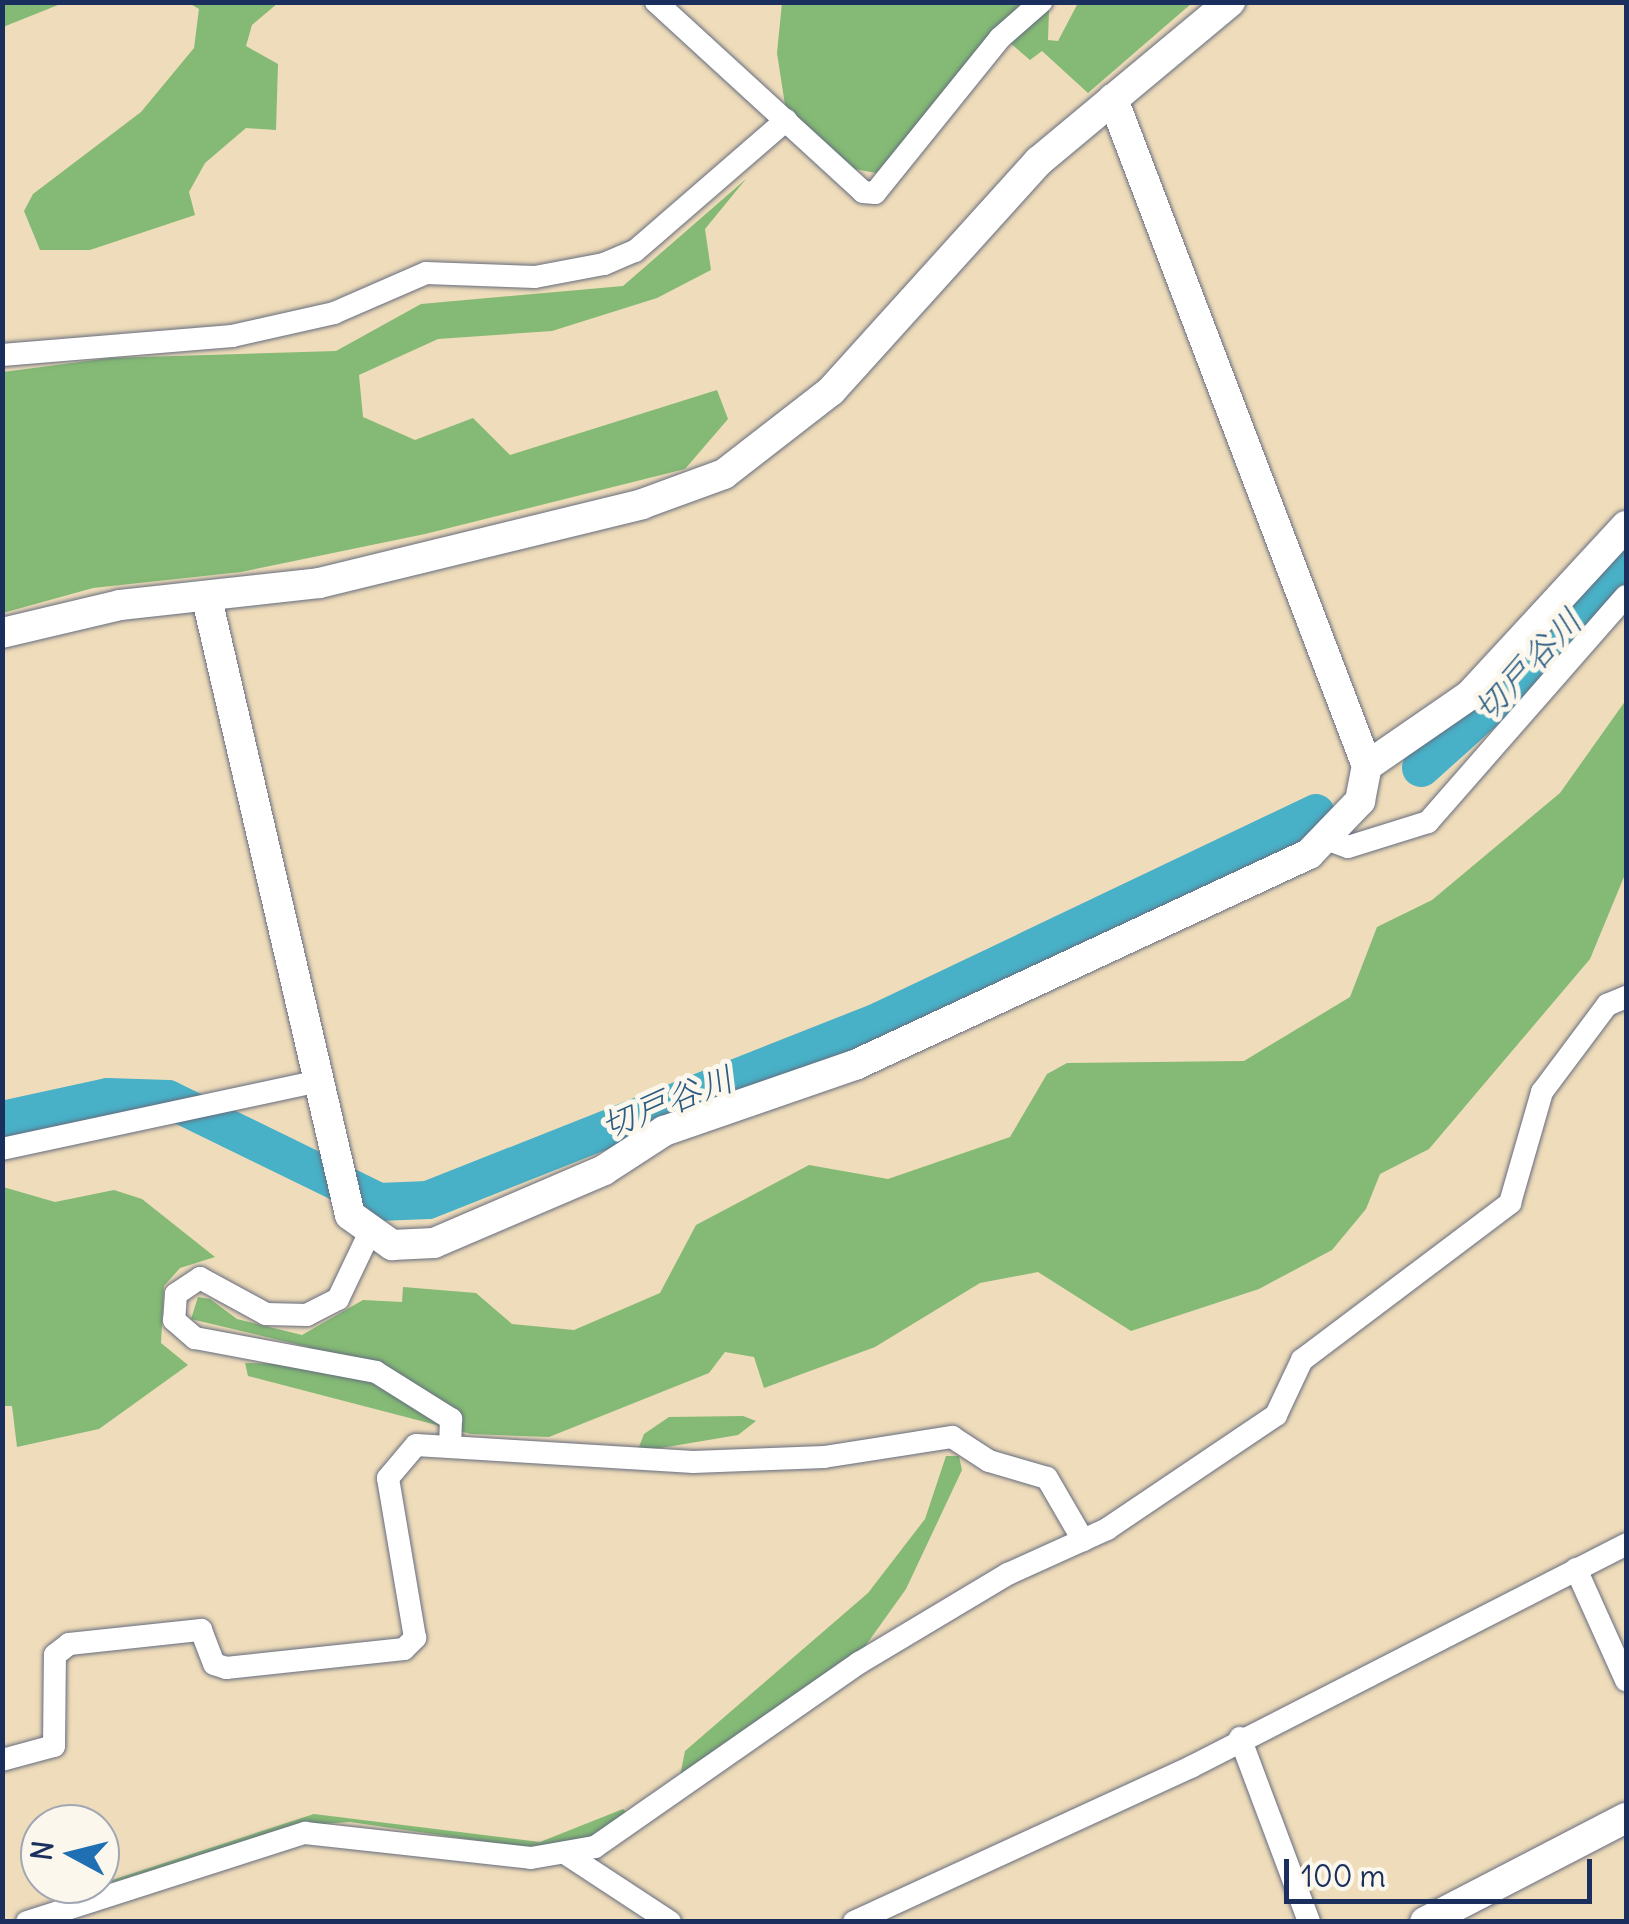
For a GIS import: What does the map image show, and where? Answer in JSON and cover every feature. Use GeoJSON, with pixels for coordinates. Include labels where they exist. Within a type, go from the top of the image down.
{"type":"FeatureCollection","features":[{"type":"Feature","properties":{"kind":"street"},"geometry":{"type":"LineString","coordinates":[[656,2],[862,192],[874,192],[1000,38],[1042,2]]}},
{"type":"Feature","properties":{"kind":"street"},"geometry":{"type":"LineString","coordinates":[[2,633],[120,605],[207,599],[547,528],[724,474],[831,391],[1039,161],[1230,2]]}},
{"type":"Feature","properties":{"kind":"street"},"geometry":{"type":"LineString","coordinates":[[207,599],[350,1216],[369,1234],[392,1245],[451,1236],[604,1170],[664,1131],[855,1065],[1326,839],[1360,801],[1367,766],[1113,98]]}},
{"type":"Feature","properties":{"kind":"street"},"geometry":{"type":"LineString","coordinates":[[2,355],[232,336],[334,312],[426,273],[535,277],[604,264],[635,251],[786,120]]}},
{"type":"Feature","properties":{"kind":"street"},"geometry":{"type":"LineString","coordinates":[[1367,766],[1470,696],[1626,526]]}},
{"type":"Feature","properties":{"kind":"street"},"geometry":{"type":"LineString","coordinates":[[1326,839],[1348,848],[1428,822],[1626,596]]}},
{"type":"Feature","properties":{"kind":"street"},"geometry":{"type":"LineString","coordinates":[[28,1922],[306,1833],[568,1855],[595,1847],[858,1663],[1083,1540],[1276,1415],[1302,1360],[1510,1203],[1542,1092],[1607,1006],[1626,997]]}},
{"type":"Feature","properties":{"kind":"street"},"geometry":{"type":"LineString","coordinates":[[2,1149],[318,1081]]}},
{"type":"Feature","properties":{"kind":"street"},"geometry":{"type":"LineString","coordinates":[[369,1234],[338,1300],[307,1315],[266,1314],[200,1278],[176,1294],[174,1320],[195,1338],[376,1372],[451,1419],[450,1444]]}},
{"type":"Feature","properties":{"kind":"street"},"geometry":{"type":"LineString","coordinates":[[2,1760],[54,1746],[56,1655],[69,1644],[201,1630],[214,1664],[226,1668],[404,1649],[415,1638],[388,1478],[402,1450],[450,1444],[693,1462],[824,1457],[952,1437],[989,1461],[1047,1478],[1083,1540]]}},
{"type":"Feature","properties":{"kind":"street"},"geometry":{"type":"LineString","coordinates":[[854,1922],[1240,1738],[1626,1544]]}},
{"type":"Feature","properties":{"kind":"street"},"geometry":{"type":"LineString","coordinates":[[1576,1569],[1626,1680]]}},
{"type":"Feature","properties":{"kind":"street"},"geometry":{"type":"LineString","coordinates":[[1240,1738],[1310,1922]]}},
{"type":"Feature","properties":{"kind":"street"},"geometry":{"type":"LineString","coordinates":[[1425,1922],[1626,1818]]}},
{"type":"Feature","properties":{"kind":"street"},"geometry":{"type":"LineString","coordinates":[[568,1855],[670,1922]]}},
{"type":"Feature","properties":{"kind":"green space"},"geometry":{"type":"Polygon","coordinates":[[[3,2],[63,2],[63,3],[3,27],[3,2]]]}},
{"type":"Feature","properties":{"kind":"green space"},"geometry":{"type":"Polygon","coordinates":[[[189,3],[278,3],[252,25],[246,46],[278,64],[276,130],[246,128],[205,163],[189,192],[195,215],[90,250],[40,250],[24,211],[33,194],[141,112],[194,48],[199,9],[189,3]]]}},
{"type":"Feature","properties":{"kind":"green space"},"geometry":{"type":"Polygon","coordinates":[[[782,3],[1021,3],[876,173],[849,168],[785,105],[777,53],[782,3]]]}},
{"type":"Feature","properties":{"kind":"green space"},"geometry":{"type":"Polygon","coordinates":[[[1078,3],[1192,3],[1088,93],[1042,51],[1030,60],[1009,42],[1049,10],[1048,40],[1058,41],[1078,3]]]}},
{"type":"Feature","properties":{"kind":"green space"},"geometry":{"type":"Polygon","coordinates":[[[746,179],[705,229],[711,270],[657,298],[552,331],[438,339],[359,375],[363,417],[415,440],[473,418],[510,455],[717,390],[728,419],[685,469],[425,534],[241,572],[93,588],[3,613],[3,372],[110,358],[336,351],[421,304],[623,286],[746,179]]]}},
{"type":"Feature","properties":{"kind":"green space"},"geometry":{"type":"Polygon","coordinates":[[[1626,700],[1626,872],[1590,959],[1429,1149],[1380,1174],[1366,1209],[1332,1250],[1259,1289],[1131,1331],[1038,1272],[980,1283],[875,1347],[764,1388],[754,1357],[725,1352],[709,1373],[549,1437],[471,1434],[248,1376],[245,1363],[292,1364],[308,1347],[191,1319],[198,1297],[210,1299],[237,1319],[302,1335],[363,1300],[402,1302],[403,1287],[476,1293],[512,1324],[574,1330],[660,1293],[696,1225],[809,1165],[888,1179],[1010,1137],[1047,1074],[1067,1063],[1244,1061],[1350,997],[1377,927],[1432,900],[1560,793],[1626,700]]]}},
{"type":"Feature","properties":{"kind":"green space"},"geometry":{"type":"Polygon","coordinates":[[[3,1187],[55,1202],[114,1190],[142,1199],[215,1257],[180,1268],[164,1286],[161,1343],[188,1365],[99,1429],[17,1447],[12,1406],[3,1406],[3,1187]]]}},
{"type":"Feature","properties":{"kind":"green space"},"geometry":{"type":"Polygon","coordinates":[[[743,1416],[756,1421],[738,1435],[637,1452],[644,1434],[669,1417],[743,1416]]]}},
{"type":"Feature","properties":{"kind":"green space"},"geometry":{"type":"Polygon","coordinates":[[[946,1456],[959,1456],[962,1470],[906,1589],[861,1652],[680,1776],[685,1751],[868,1593],[925,1519],[946,1456]]]}},
{"type":"Feature","properties":{"kind":"green space"},"geometry":{"type":"Polygon","coordinates":[[[623,1809],[629,1815],[595,1836],[549,1851],[350,1822],[307,1825],[120,1880],[314,1814],[540,1842],[623,1809]]]}},
{"type":"Feature","properties":{"kind":"waterway","name":"切戸谷川"},"geometry":{"type":"LineString","coordinates":[[1421,768],[1516,683],[1626,555]]}},
{"type":"Feature","properties":{"kind":"waterway"},"geometry":{"type":"LineString","coordinates":[[2,1120],[108,1097],[168,1099],[379,1202],[428,1200],[880,1021],[1316,813]]}}]}
